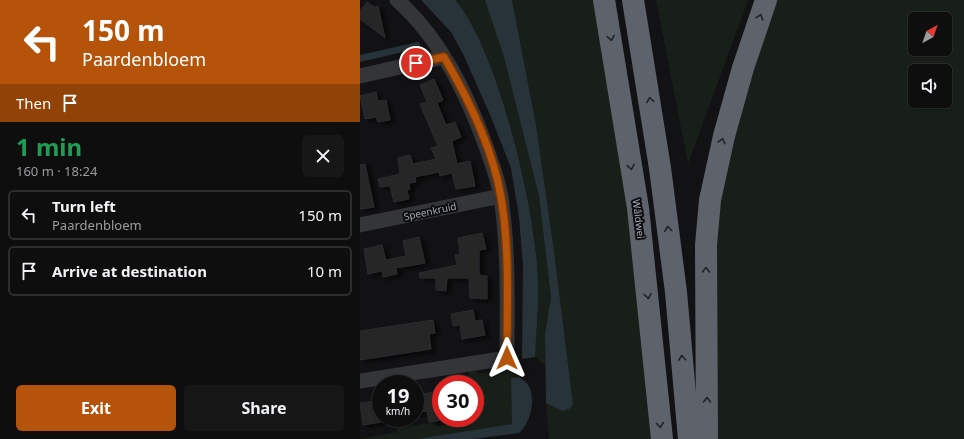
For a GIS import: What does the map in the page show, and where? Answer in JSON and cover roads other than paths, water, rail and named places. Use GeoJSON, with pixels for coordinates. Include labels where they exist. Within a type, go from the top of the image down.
{"type":"FeatureCollection","features":[{"type":"Feature","properties":{"kind":"highway","name":"Wâldwei"},"geometry":{"type":"LineString","coordinates":[[604,0],[638,208],[662,439]]}},
{"type":"Feature","properties":{"kind":"highway"},"geometry":{"type":"LineString","coordinates":[[633,0],[660,168],[676,292],[689,439]]}},
{"type":"Feature","properties":{"kind":"highway"},"geometry":{"type":"LineString","coordinates":[[707,439],[706,252],[710,200],[726,129],[743,68],[766,0]]}},
{"type":"Feature","properties":{"kind":"street"},"geometry":{"type":"LineString","coordinates":[[360,380],[507,358],[506,248],[501,196],[475,115],[444,57],[421,24],[397,0]]}},
{"type":"Feature","properties":{"kind":"street"},"geometry":{"type":"LineString","coordinates":[[360,76],[444,57]]}},
{"type":"Feature","properties":{"kind":"street","name":"Speenkruid"},"geometry":{"type":"LineString","coordinates":[[360,225],[501,196]]}}]}
